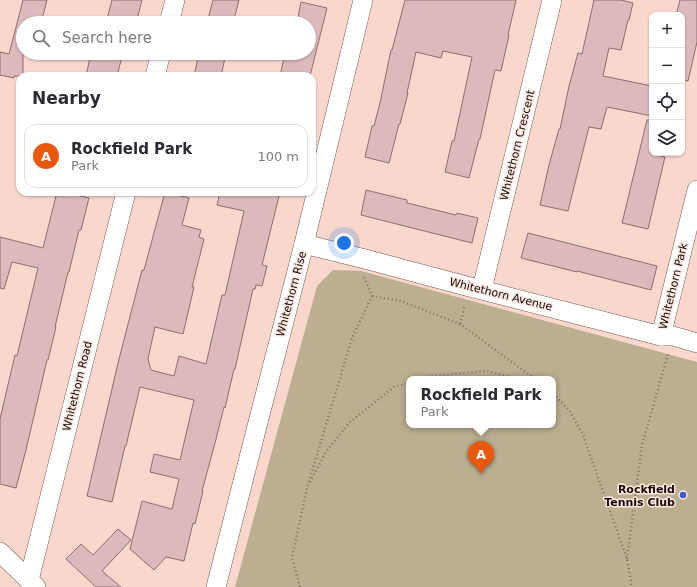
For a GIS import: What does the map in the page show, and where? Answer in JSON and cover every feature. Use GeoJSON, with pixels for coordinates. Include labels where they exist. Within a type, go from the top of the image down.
{"type":"FeatureCollection","features":[{"type":"Feature","properties":{"kind":"street"},"geometry":{"type":"LineString","coordinates":[[171,16],[174,0]]}},
{"type":"Feature","properties":{"kind":"street","name":"Whitethorn Rise"},"geometry":{"type":"LineString","coordinates":[[316,194],[363,0]]}},
{"type":"Feature","properties":{"kind":"street","name":"Whitethorn Crescent"},"geometry":{"type":"LineString","coordinates":[[482,289],[552,0]]}},
{"type":"Feature","properties":{"kind":"street"},"geometry":{"type":"LineString","coordinates":[[156,72],[159,60]]}},
{"type":"Feature","properties":{"kind":"street","name":"Whitethorn Park"},"geometry":{"type":"LineString","coordinates":[[667,336],[697,190]]}},
{"type":"Feature","properties":{"kind":"street","name":"Whitethorn Road"},"geometry":{"type":"LineString","coordinates":[[32,584],[125,196]]}},
{"type":"Feature","properties":{"kind":"street","name":"Whitethorn Rise"},"geometry":{"type":"LineString","coordinates":[[216,587],[316,196]]}},
{"type":"Feature","properties":{"kind":"street","name":"Whitethorn Avenue"},"geometry":{"type":"LineString","coordinates":[[304,244],[697,343]]}},
{"type":"Feature","properties":{"kind":"street"},"geometry":{"type":"LineString","coordinates":[[0,552],[32,584]]}},
{"type":"Feature","properties":{"kind":"path"},"geometry":{"type":"LineString","coordinates":[[300,587],[292,557],[306,488],[352,338],[372,296],[361,271],[365,259]]}},
{"type":"Feature","properties":{"kind":"path"},"geometry":{"type":"LineString","coordinates":[[372,296],[401,301],[460,324],[531,376]]}},
{"type":"Feature","properties":{"kind":"path"},"geometry":{"type":"LineString","coordinates":[[627,559],[642,446],[667,336]]}},
{"type":"Feature","properties":{"kind":"path"},"geometry":{"type":"LineString","coordinates":[[431,376],[487,371],[506,376]]}},
{"type":"Feature","properties":{"kind":"path"},"geometry":{"type":"LineString","coordinates":[[306,488],[326,452],[349,423],[394,387],[406,384]]}},
{"type":"Feature","properties":{"kind":"path"},"geometry":{"type":"LineString","coordinates":[[556,397],[568,410],[583,435],[627,559],[632,587]]}},
{"type":"Feature","properties":{"kind":"shaded area"},"geometry":{"type":"Polygon","coordinates":[[[333,270],[361,271],[697,362],[697,587],[235,587],[317,286],[333,270]]]}},
{"type":"Feature","properties":{"kind":"building"},"geometry":{"type":"Polygon","coordinates":[[[23,0],[47,0],[43,16],[19,16],[23,0]]]}},
{"type":"Feature","properties":{"kind":"building"},"geometry":{"type":"Polygon","coordinates":[[[112,0],[142,0],[138,16],[108,16],[112,0]]]}},
{"type":"Feature","properties":{"kind":"building"},"geometry":{"type":"Polygon","coordinates":[[[213,0],[239,0],[235,16],[209,16],[213,0]]]}},
{"type":"Feature","properties":{"kind":"building"},"geometry":{"type":"Polygon","coordinates":[[[405,0],[516,0],[501,71],[495,70],[480,139],[469,178],[445,172],[452,141],[454,141],[472,57],[443,51],[441,58],[416,52],[408,93],[389,163],[365,157],[372,126],[374,126],[380,103],[391,50],[405,0]]]}},
{"type":"Feature","properties":{"kind":"building"},"geometry":{"type":"Polygon","coordinates":[[[594,0],[621,0],[633,3],[621,50],[609,48],[603,76],[649,85],[649,115],[607,107],[601,129],[589,127],[568,211],[540,205],[578,53],[582,54],[594,0]]]}},
{"type":"Feature","properties":{"kind":"building"},"geometry":{"type":"Polygon","coordinates":[[[680,0],[697,0],[697,42],[688,81],[685,80],[685,12],[677,12],[680,0]]]}},
{"type":"Feature","properties":{"kind":"building"},"geometry":{"type":"Polygon","coordinates":[[[301,2],[327,8],[316,52],[316,16],[298,16],[301,2]]]}},
{"type":"Feature","properties":{"kind":"building"},"geometry":{"type":"Polygon","coordinates":[[[16,27],[16,60],[23,60],[23,72],[16,72],[16,76],[14,76],[14,78],[0,75],[0,52],[9,54],[16,27]]]}},
{"type":"Feature","properties":{"kind":"building"},"geometry":{"type":"Polygon","coordinates":[[[89,60],[121,60],[118,72],[87,72],[89,60]]]}},
{"type":"Feature","properties":{"kind":"building"},"geometry":{"type":"Polygon","coordinates":[[[197,60],[224,60],[222,72],[195,72],[197,60]]]}},
{"type":"Feature","properties":{"kind":"building"},"geometry":{"type":"Polygon","coordinates":[[[283,60],[314,60],[311,72],[281,72],[283,60]]]}},
{"type":"Feature","properties":{"kind":"building"},"geometry":{"type":"Polygon","coordinates":[[[647,120],[649,120],[649,156],[665,157],[648,229],[622,223],[647,120]]]}},
{"type":"Feature","properties":{"kind":"building"},"geometry":{"type":"Polygon","coordinates":[[[366,190],[407,200],[407,203],[456,215],[457,213],[478,218],[472,243],[361,215],[366,190]]]}},
{"type":"Feature","properties":{"kind":"building"},"geometry":{"type":"Polygon","coordinates":[[[56,196],[81,196],[89,198],[68,272],[56,327],[16,488],[0,484],[0,419],[38,268],[12,262],[4,289],[0,288],[0,237],[43,248],[56,196]]]}},
{"type":"Feature","properties":{"kind":"building"},"geometry":{"type":"Polygon","coordinates":[[[164,196],[181,196],[189,198],[182,225],[201,230],[199,237],[204,239],[192,287],[194,287],[183,334],[155,327],[148,359],[151,370],[174,376],[179,356],[206,364],[222,295],[225,295],[244,211],[217,205],[219,196],[279,196],[262,265],[267,266],[262,286],[256,285],[255,289],[253,289],[235,369],[184,561],[166,557],[154,570],[130,549],[142,501],[172,509],[179,479],[150,472],[154,454],[180,460],[194,400],[140,387],[112,502],[87,496],[118,363],[142,270],[144,270],[164,196]]]}},
{"type":"Feature","properties":{"kind":"building"},"geometry":{"type":"Polygon","coordinates":[[[528,233],[657,266],[651,290],[521,258],[528,233]]]}},
{"type":"Feature","properties":{"kind":"building"},"geometry":{"type":"Polygon","coordinates":[[[118,529],[131,540],[102,571],[121,587],[96,587],[66,559],[81,544],[93,555],[118,529]]]}},
{"type":"Feature","properties":{"kind":"place","name":"Rockfield Park"},"geometry":{"type":"Point","coordinates":[481,474]}},
{"type":"Feature","properties":{"kind":"place","name":"Rockfield Tennis Club"},"geometry":{"type":"Point","coordinates":[683,495]}}]}
